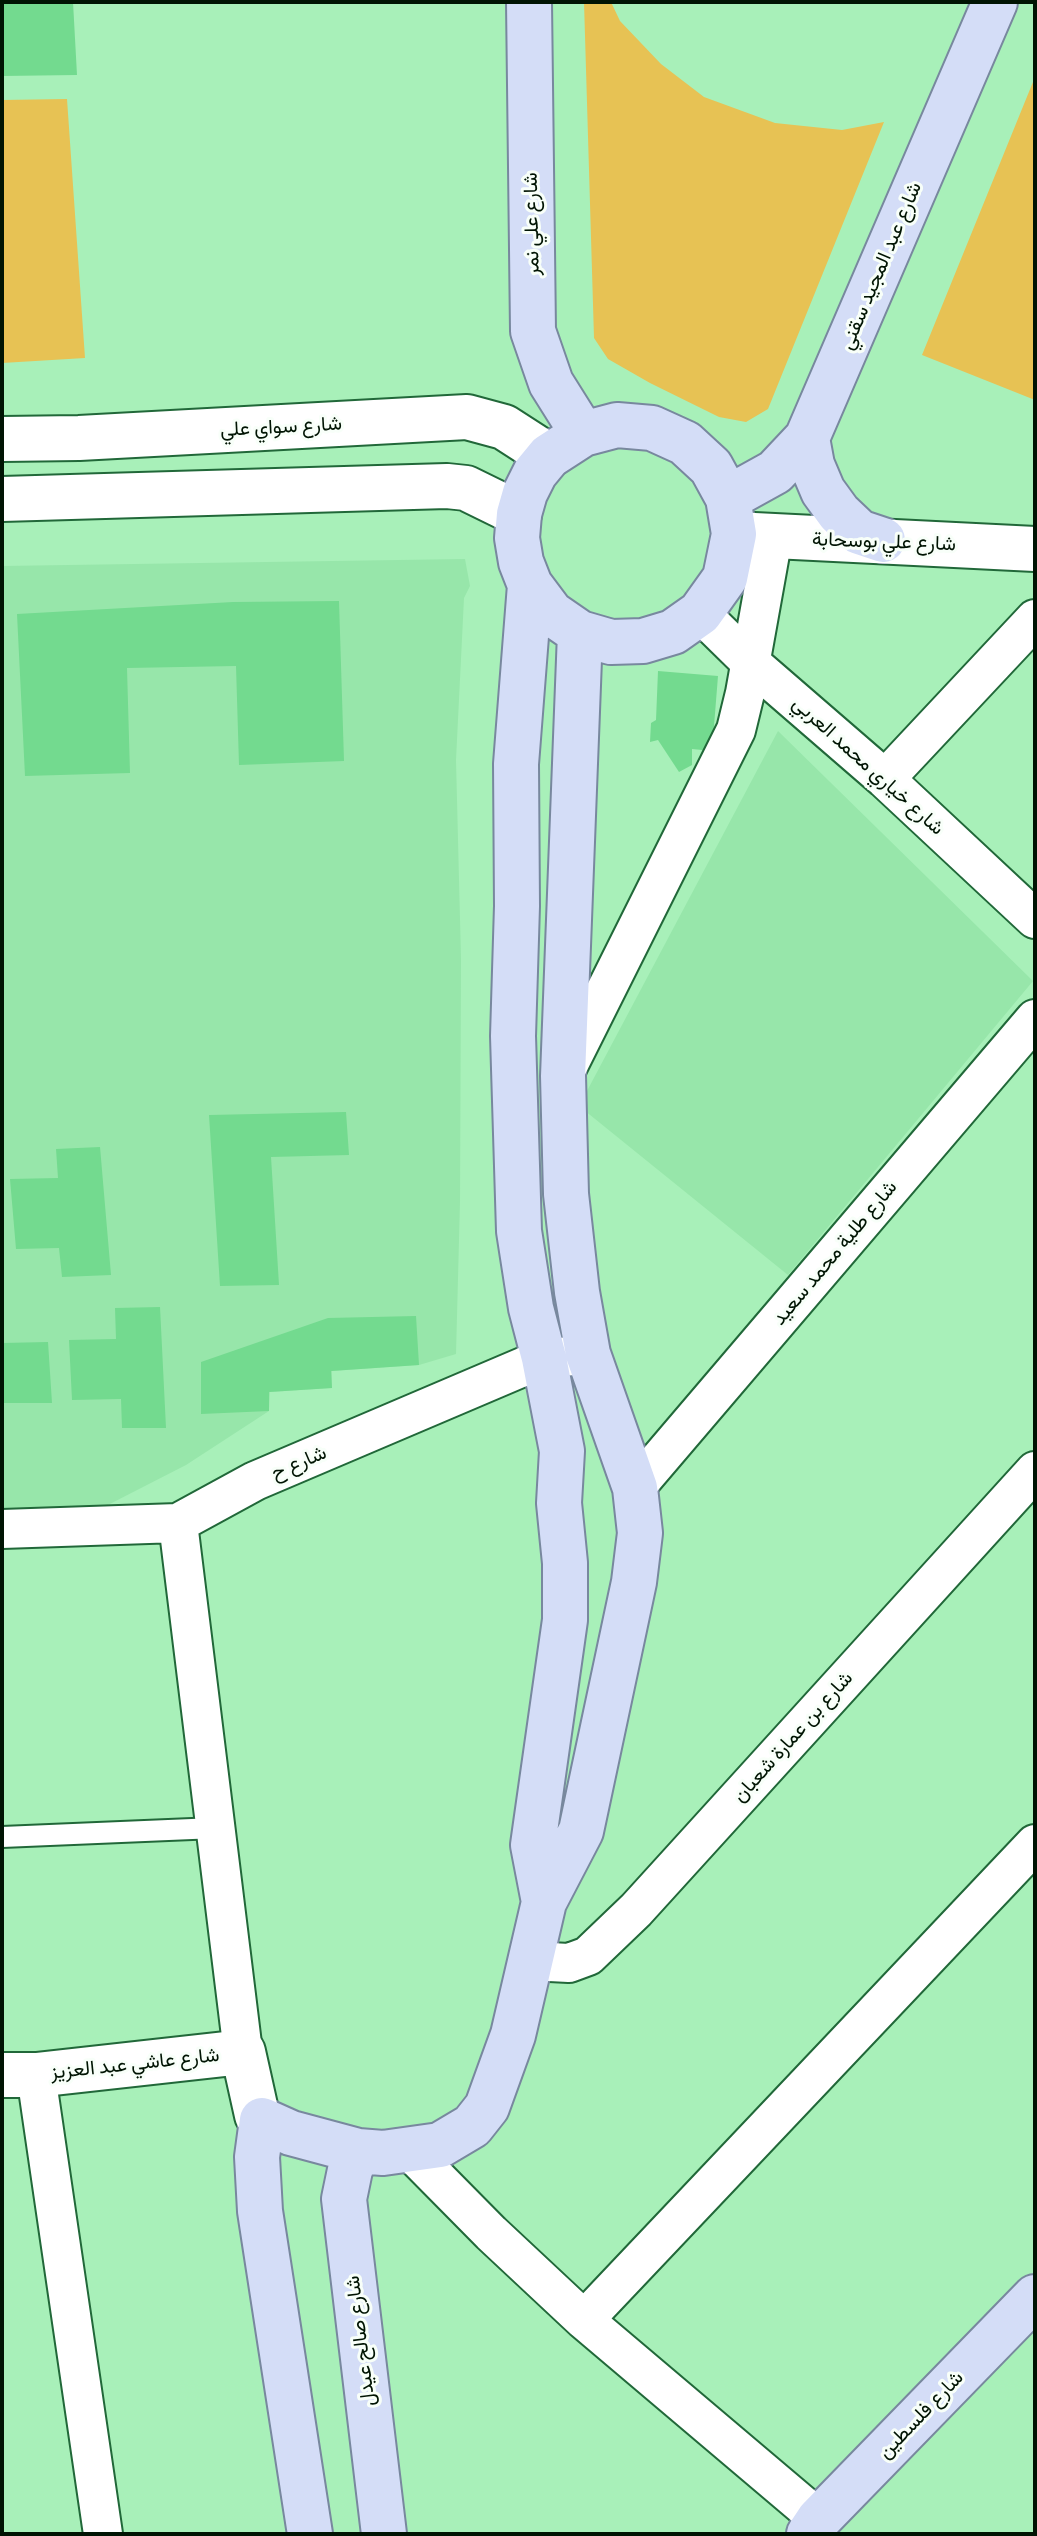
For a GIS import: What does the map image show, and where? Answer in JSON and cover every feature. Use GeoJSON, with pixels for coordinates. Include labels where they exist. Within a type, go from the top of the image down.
{"type":"FeatureCollection","features":[{"type":"Feature","properties":{"kind":"main road","name":"شارع علي نمر"},"geometry":{"type":"LineString","coordinates":[[529,2],[533,331],[551,383],[566,445]]}},
{"type":"Feature","properties":{"kind":"main road","name":"شارع عبد المجيد سقني"},"geometry":{"type":"LineString","coordinates":[[745,523],[775,472],[807,438],[995,2]]}},
{"type":"Feature","properties":{"kind":"main road","name":"شارع سواي علي"},"geometry":{"type":"LineString","coordinates":[[2,439],[79,438],[467,417],[566,445]]}},
{"type":"Feature","properties":{"kind":"main road"},"geometry":{"type":"LineString","coordinates":[[617,425],[652,428],[685,443],[711,467],[745,523],[725,578],[700,613],[673,632],[643,641],[611,642],[580,633],[551,613],[530,585],[521,562],[517,538],[519,514],[535,473],[566,445],[617,425]]}},
{"type":"Feature","properties":{"kind":"main road"},"geometry":{"type":"LineString","coordinates":[[807,438],[812,465],[823,491],[839,513],[859,532],[883,540]]}},
{"type":"Feature","properties":{"kind":"main road"},"geometry":{"type":"LineString","coordinates":[[2,499],[447,486],[466,488],[519,514]]}},
{"type":"Feature","properties":{"kind":"main road","name":"شارع علي بوسحابة"},"geometry":{"type":"LineString","coordinates":[[745,523],[883,540],[1035,549]]}},
{"type":"Feature","properties":{"kind":"main road"},"geometry":{"type":"LineString","coordinates":[[530,585],[516,764],[517,906],[513,1036],[519,1231],[531,1308],[562,1451],[559,1503],[565,1577],[565,1620],[533,1845],[544,1902]]}},
{"type":"Feature","properties":{"kind":"main road"},"geometry":{"type":"LineString","coordinates":[[310,2534],[260,2211],[257,2157],[262,2120],[291,2133],[358,2151],[383,2153],[440,2145],[472,2126],[487,2107],[513,2035],[544,1902],[581,1831],[634,1582],[640,1533],[635,1488],[588,1354],[577,1292],[566,1194],[563,1076],[580,633]]}},
{"type":"Feature","properties":{"kind":"main road","name":"شارع عاشي عبد العزيز"},"geometry":{"type":"LineString","coordinates":[[19,2075],[243,2052],[257,2115],[262,2120]]}},
{"type":"Feature","properties":{"kind":"main road","name":"شارع صالح عيدل"},"geometry":{"type":"LineString","coordinates":[[358,2151],[344,2199],[384,2534]]}},
{"type":"Feature","properties":{"kind":"main road","name":"شارع فلسطين"},"geometry":{"type":"LineString","coordinates":[[814,2526],[1035,2297]]}},
{"type":"Feature","properties":{"kind":"street"},"geometry":{"type":"LineString","coordinates":[[563,1076],[736,730],[751,663],[745,523]]}},
{"type":"Feature","properties":{"kind":"street","name":"شارع خياري محمد العربي"},"geometry":{"type":"LineString","coordinates":[[700,613],[751,663],[885,779],[1035,919]]}},
{"type":"Feature","properties":{"kind":"street"},"geometry":{"type":"LineString","coordinates":[[885,779],[1035,619]]}},
{"type":"Feature","properties":{"kind":"street","name":"شارع طلية محمد سعيد"},"geometry":{"type":"LineString","coordinates":[[635,1488],[1035,1019]]}},
{"type":"Feature","properties":{"kind":"street","name":"شارع ح"},"geometry":{"type":"LineString","coordinates":[[2,1529],[178,1523],[255,1481],[544,1358],[588,1354]]}},
{"type":"Feature","properties":{"kind":"street","name":"شارع بن عمارة شعبان"},"geometry":{"type":"LineString","coordinates":[[530,1961],[569,1963],[588,1956],[617,1928],[1035,1471]]}},
{"type":"Feature","properties":{"kind":"street"},"geometry":{"type":"LineString","coordinates":[[178,1523],[243,2052]]}},
{"type":"Feature","properties":{"kind":"street"},"geometry":{"type":"LineString","coordinates":[[584,2320],[1035,1844]]}},
{"type":"Feature","properties":{"kind":"street"},"geometry":{"type":"LineString","coordinates":[[19,2075],[103,2534]]}},
{"type":"Feature","properties":{"kind":"street"},"geometry":{"type":"LineString","coordinates":[[410,2151],[584,2320],[814,2526]]}},
{"type":"Feature","properties":{"kind":"lane"},"geometry":{"type":"LineString","coordinates":[[2,1837],[216,1828]]}},
{"type":"Feature","properties":{"kind":"shaded area"},"geometry":{"type":"Polygon","coordinates":[[[584,2],[611,2],[620,21],[661,64],[704,97],[775,123],[842,130],[884,122],[768,409],[746,422],[719,417],[650,383],[608,359],[594,338],[584,2]]]}},
{"type":"Feature","properties":{"kind":"shaded area"},"geometry":{"type":"Polygon","coordinates":[[[1035,77],[1035,400],[922,355],[1035,77]]]}},
{"type":"Feature","properties":{"kind":"shaded area"},"geometry":{"type":"Polygon","coordinates":[[[67,99],[85,358],[2,363],[2,100],[67,99]]]}},
{"type":"Feature","properties":{"kind":"shaded area"},"geometry":{"type":"Polygon","coordinates":[[[465,559],[470,586],[464,598],[456,760],[461,959],[456,1354],[419,1365],[332,1371],[332,1388],[270,1392],[269,1411],[186,1465],[102,1508],[2,1514],[2,566],[465,559]]]}},
{"type":"Feature","properties":{"kind":"shaded area"},"geometry":{"type":"Polygon","coordinates":[[[778,731],[1033,981],[788,1275],[579,1106],[778,731]]]}},
{"type":"Feature","properties":{"kind":"building"},"geometry":{"type":"Polygon","coordinates":[[[2,2],[73,2],[77,75],[2,76],[2,2]]]}},
{"type":"Feature","properties":{"kind":"building"},"geometry":{"type":"Polygon","coordinates":[[[339,601],[344,761],[239,765],[236,666],[127,668],[130,773],[25,776],[17,614],[233,602],[339,601]]]}},
{"type":"Feature","properties":{"kind":"building"},"geometry":{"type":"Polygon","coordinates":[[[658,671],[718,676],[712,751],[692,749],[692,765],[679,772],[658,740],[650,742],[651,723],[656,720],[658,671]]]}},
{"type":"Feature","properties":{"kind":"building"},"geometry":{"type":"Polygon","coordinates":[[[346,1112],[349,1155],[271,1157],[279,1285],[220,1286],[209,1115],[346,1112]]]}},
{"type":"Feature","properties":{"kind":"building"},"geometry":{"type":"Polygon","coordinates":[[[100,1147],[111,1275],[62,1277],[59,1248],[16,1249],[10,1179],[58,1178],[56,1149],[100,1147]]]}},
{"type":"Feature","properties":{"kind":"building"},"geometry":{"type":"Polygon","coordinates":[[[160,1307],[166,1428],[122,1428],[121,1399],[72,1400],[69,1340],[116,1339],[115,1308],[160,1307]]]}},
{"type":"Feature","properties":{"kind":"building"},"geometry":{"type":"Polygon","coordinates":[[[416,1316],[419,1365],[331,1371],[332,1388],[269,1392],[269,1411],[201,1414],[201,1362],[328,1318],[416,1316]]]}},
{"type":"Feature","properties":{"kind":"building"},"geometry":{"type":"Polygon","coordinates":[[[48,1342],[52,1403],[2,1403],[2,1343],[48,1342]]]}}]}
